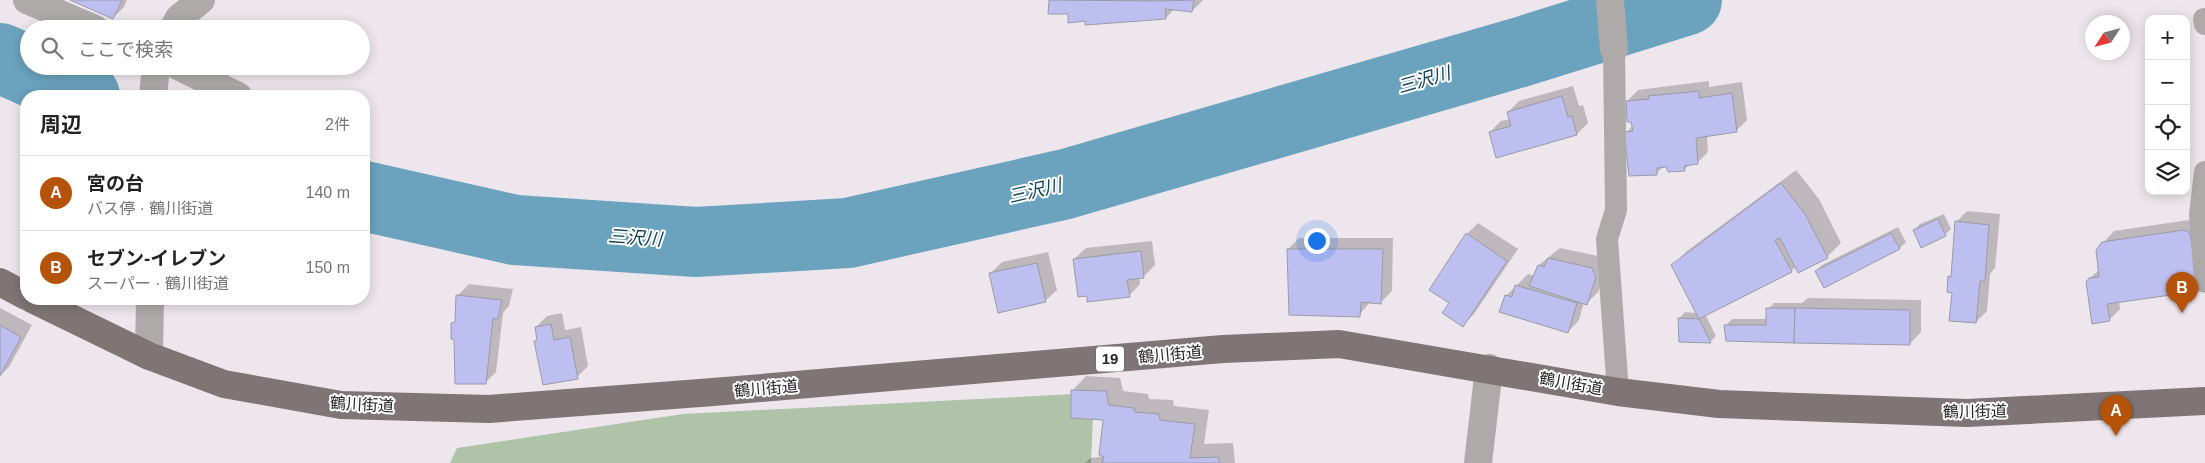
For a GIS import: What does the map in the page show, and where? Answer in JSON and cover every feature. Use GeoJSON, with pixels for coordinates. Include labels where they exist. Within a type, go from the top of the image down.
{"type":"FeatureCollection","features":[{"type":"Feature","properties":{"kind":"main road"},"geometry":{"type":"LineString","coordinates":[[0,282],[20,293]]}},
{"type":"Feature","properties":{"kind":"main road","name":"鶴川街道"},"geometry":{"type":"LineString","coordinates":[[44,305],[149,356],[224,384],[341,405],[489,409],[1223,349],[1329,344],[1489,368],[1618,392],[1719,404],[1967,412],[2205,401]]}},
{"type":"Feature","properties":{"kind":"street"},"geometry":{"type":"LineString","coordinates":[[27,0],[74,20]]}},
{"type":"Feature","properties":{"kind":"street"},"geometry":{"type":"LineString","coordinates":[[178,20],[200,0]]}},
{"type":"Feature","properties":{"kind":"street"},"geometry":{"type":"LineString","coordinates":[[1610,0],[1614,49]]}},
{"type":"Feature","properties":{"kind":"street"},"geometry":{"type":"LineString","coordinates":[[196,75],[226,90]]}},
{"type":"Feature","properties":{"kind":"street"},"geometry":{"type":"LineString","coordinates":[[149,356],[150,305]]}},
{"type":"Feature","properties":{"kind":"street"},"geometry":{"type":"LineString","coordinates":[[1478,463],[1489,368]]}},
{"type":"Feature","properties":{"kind":"lane"},"geometry":{"type":"LineString","coordinates":[[1614,49],[1616,210],[1607,239],[1618,392]]}},
{"type":"Feature","properties":{"kind":"lane"},"geometry":{"type":"LineString","coordinates":[[2205,172],[2200,214],[2205,282]]}},
{"type":"Feature","properties":{"kind":"green space"},"geometry":{"type":"Polygon","coordinates":[[[1094,393],[1091,463],[450,463],[457,448],[683,414],[1094,393]]]}},
{"type":"Feature","properties":{"kind":"building"},"geometry":{"type":"Polygon","coordinates":[[[70,0],[122,0],[113,19],[70,0]]]}},
{"type":"Feature","properties":{"kind":"building"},"geometry":{"type":"Polygon","coordinates":[[[1049,0],[1194,0],[1192,12],[1165,9],[1166,19],[1085,25],[1085,21],[1068,23],[1068,14],[1048,14],[1049,0]]]}},
{"type":"Feature","properties":{"kind":"building"},"geometry":{"type":"Polygon","coordinates":[[[1699,91],[1699,98],[1732,93],[1737,132],[1696,138],[1698,164],[1684,166],[1685,171],[1668,172],[1666,167],[1657,168],[1657,175],[1629,176],[1624,132],[1633,131],[1631,122],[1627,122],[1626,101],[1649,99],[1648,96],[1699,91]]]}},
{"type":"Feature","properties":{"kind":"building"},"geometry":{"type":"Polygon","coordinates":[[[1562,96],[1568,117],[1572,116],[1577,135],[1496,158],[1489,132],[1511,126],[1507,112],[1562,96]]]}},
{"type":"Feature","properties":{"kind":"building"},"geometry":{"type":"Polygon","coordinates":[[[1781,183],[1805,214],[1828,258],[1798,273],[1780,238],[1775,240],[1792,272],[1699,319],[1671,265],[1781,183]]]}},
{"type":"Feature","properties":{"kind":"building"},"geometry":{"type":"Polygon","coordinates":[[[1938,219],[1946,236],[1921,248],[1913,230],[1938,219]]]}},
{"type":"Feature","properties":{"kind":"building"},"geometry":{"type":"Polygon","coordinates":[[[1955,221],[1989,225],[1985,281],[1980,281],[1976,323],[1949,321],[1952,293],[1947,292],[1948,276],[1951,277],[1955,221]]]}},
{"type":"Feature","properties":{"kind":"building"},"geometry":{"type":"Polygon","coordinates":[[[2184,230],[2190,233],[2199,291],[2107,304],[2110,321],[2092,324],[2086,282],[2089,278],[2099,277],[2096,250],[2102,242],[2184,230]]]}},
{"type":"Feature","properties":{"kind":"building"},"geometry":{"type":"Polygon","coordinates":[[[1466,233],[1507,261],[1463,327],[1442,313],[1449,303],[1429,290],[1466,233]]]}},
{"type":"Feature","properties":{"kind":"building"},"geometry":{"type":"Polygon","coordinates":[[[1891,233],[1900,249],[1824,288],[1815,271],[1891,233]]]}},
{"type":"Feature","properties":{"kind":"building"},"geometry":{"type":"Polygon","coordinates":[[[1287,249],[1383,249],[1381,304],[1361,302],[1360,317],[1289,315],[1287,249]]]}},
{"type":"Feature","properties":{"kind":"building"},"geometry":{"type":"Polygon","coordinates":[[[1141,251],[1144,278],[1127,280],[1130,297],[1087,302],[1087,296],[1078,297],[1073,259],[1141,251]]]}},
{"type":"Feature","properties":{"kind":"building"},"geometry":{"type":"Polygon","coordinates":[[[1548,258],[1592,268],[1596,277],[1587,305],[1529,286],[1538,265],[1544,267],[1548,258]]]}},
{"type":"Feature","properties":{"kind":"building"},"geometry":{"type":"Polygon","coordinates":[[[1037,263],[1046,302],[998,313],[989,273],[1037,263]]]}},
{"type":"Feature","properties":{"kind":"building"},"geometry":{"type":"Polygon","coordinates":[[[1515,285],[1577,303],[1568,333],[1499,312],[1505,295],[1512,297],[1515,285]]]}},
{"type":"Feature","properties":{"kind":"building"},"geometry":{"type":"Polygon","coordinates":[[[456,295],[502,300],[498,319],[493,318],[486,384],[455,384],[454,340],[451,339],[451,323],[455,322],[456,295]]]}},
{"type":"Feature","properties":{"kind":"building"},"geometry":{"type":"Polygon","coordinates":[[[1766,308],[1795,308],[1794,343],[1726,341],[1724,325],[1766,325],[1766,308]]]}},
{"type":"Feature","properties":{"kind":"building"},"geometry":{"type":"Polygon","coordinates":[[[1795,308],[1910,310],[1910,345],[1794,343],[1795,308]]]}},
{"type":"Feature","properties":{"kind":"building"},"geometry":{"type":"Polygon","coordinates":[[[1678,318],[1699,319],[1711,343],[1679,342],[1678,318]]]}},
{"type":"Feature","properties":{"kind":"building"},"geometry":{"type":"Polygon","coordinates":[[[551,324],[554,340],[570,337],[578,379],[543,385],[534,341],[537,340],[535,327],[551,324]]]}},
{"type":"Feature","properties":{"kind":"building"},"geometry":{"type":"Polygon","coordinates":[[[0,325],[21,337],[0,376],[0,325]]]}},
{"type":"Feature","properties":{"kind":"building"},"geometry":{"type":"Polygon","coordinates":[[[1071,390],[1106,391],[1109,405],[1134,408],[1135,412],[1159,414],[1160,420],[1195,424],[1190,458],[1219,457],[1219,463],[1102,463],[1104,457],[1099,455],[1103,420],[1071,418],[1071,390]]]}},
{"type":"Feature","properties":{"kind":"waterway","name":"三沢川"},"geometry":{"type":"LineString","coordinates":[[370,197],[515,230],[696,242],[848,233],[1066,184],[1524,51],[1687,0]]}},
{"type":"Feature","properties":{"kind":"waterway","name":"三沢川"},"geometry":{"type":"LineString","coordinates":[[0,58],[20,67]]}},
{"type":"Feature","properties":{"kind":"waterway","name":"三沢川"},"geometry":{"type":"LineString","coordinates":[[38,75],[72,90]]}},
{"type":"Feature","properties":{"kind":"place","name":"セブン-イレブン"},"geometry":{"type":"Point","coordinates":[2182,313]}},
{"type":"Feature","properties":{"kind":"place","name":"宮の台"},"geometry":{"type":"Point","coordinates":[2116,436]}}]}
